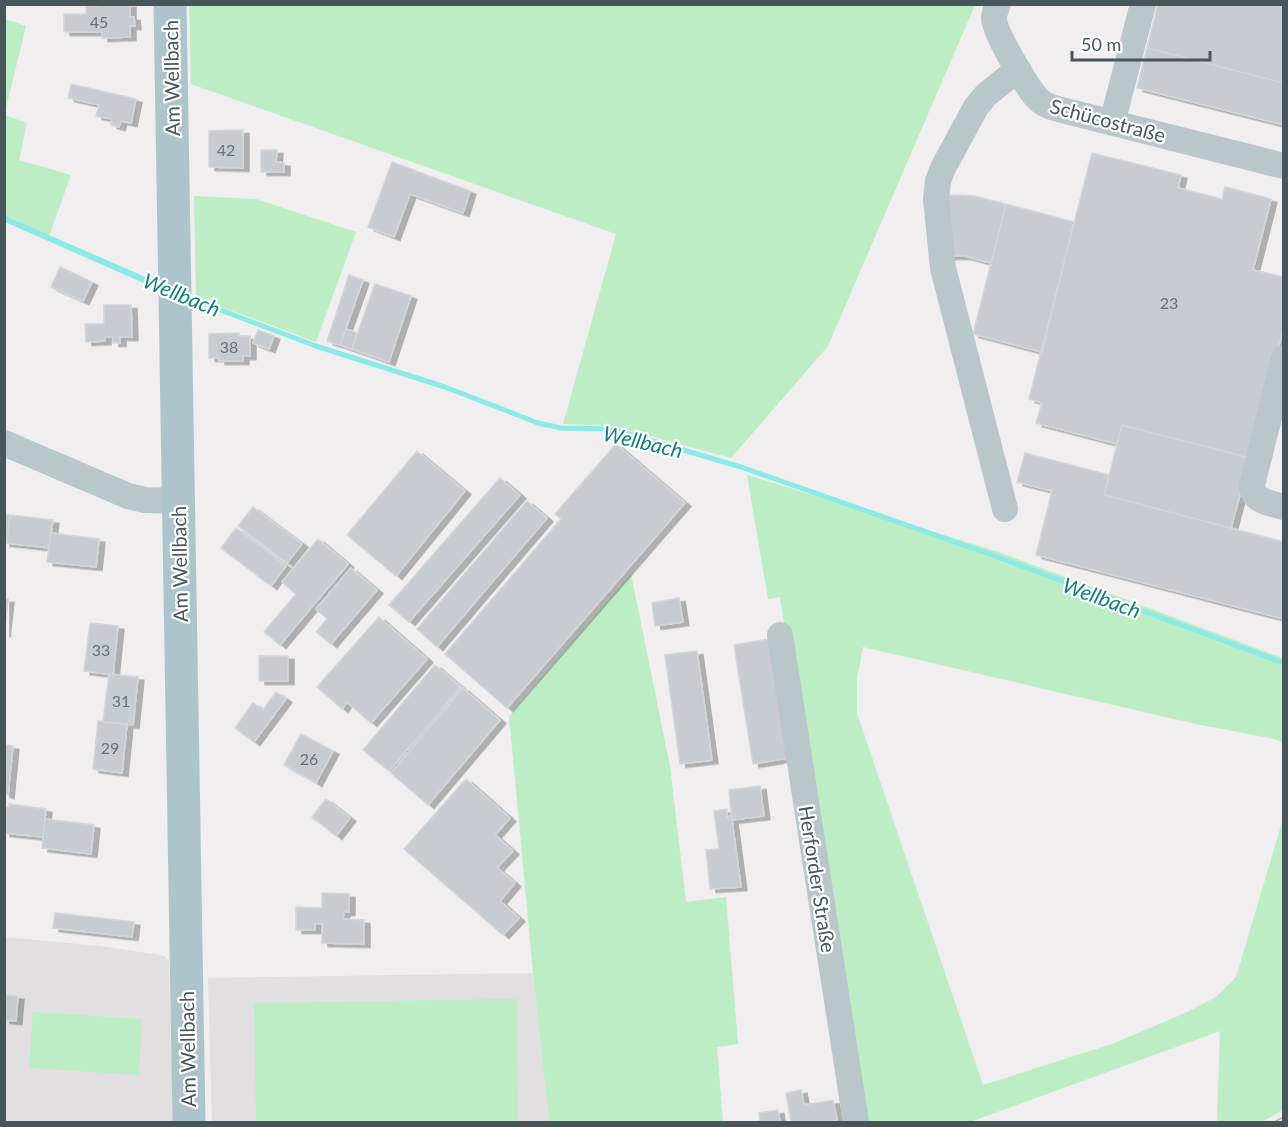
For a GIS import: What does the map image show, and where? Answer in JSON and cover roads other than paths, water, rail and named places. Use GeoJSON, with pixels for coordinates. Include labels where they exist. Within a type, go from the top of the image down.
{"type":"FeatureCollection","features":[{"type":"Feature","properties":{"kind":"main road","name":"Am Wellbach"},"geometry":{"type":"LineString","coordinates":[[170,4],[189,1122]]}},
{"type":"Feature","properties":{"kind":"street","name":"Schücostraße"},"geometry":{"type":"LineString","coordinates":[[998,4],[994,19],[997,31],[1038,99],[1048,106],[1284,166]]}},
{"type":"Feature","properties":{"kind":"street"},"geometry":{"type":"LineString","coordinates":[[1112,123],[1143,4]]}},
{"type":"Feature","properties":{"kind":"street"},"geometry":{"type":"LineString","coordinates":[[1005,509],[943,268],[936,199],[938,181],[943,168],[976,107],[986,95],[1018,69]]}},
{"type":"Feature","properties":{"kind":"street"},"geometry":{"type":"LineString","coordinates":[[1284,358],[1252,492],[1264,501],[1284,507]]}},
{"type":"Feature","properties":{"kind":"street"},"geometry":{"type":"LineString","coordinates":[[4,443],[128,496],[145,500],[178,501]]}},
{"type":"Feature","properties":{"kind":"street","name":"Herforder Straße"},"geometry":{"type":"LineString","coordinates":[[780,635],[856,1122]]}},
{"type":"Feature","properties":{"kind":"water"},"geometry":{"type":"Polygon","coordinates":[[[5,216],[155,281],[155,288],[5,222],[5,216]]]}},
{"type":"Feature","properties":{"kind":"waterway","name":"Wellbach"},"geometry":{"type":"LineString","coordinates":[[186,297],[316,346],[445,387],[538,423],[561,428],[612,429],[741,467],[995,556],[1284,663]]}},
{"type":"Feature","properties":{"kind":"tram line"},"geometry":{"type":"LineString","coordinates":[[1274,1122],[1284,1117]]}}]}
